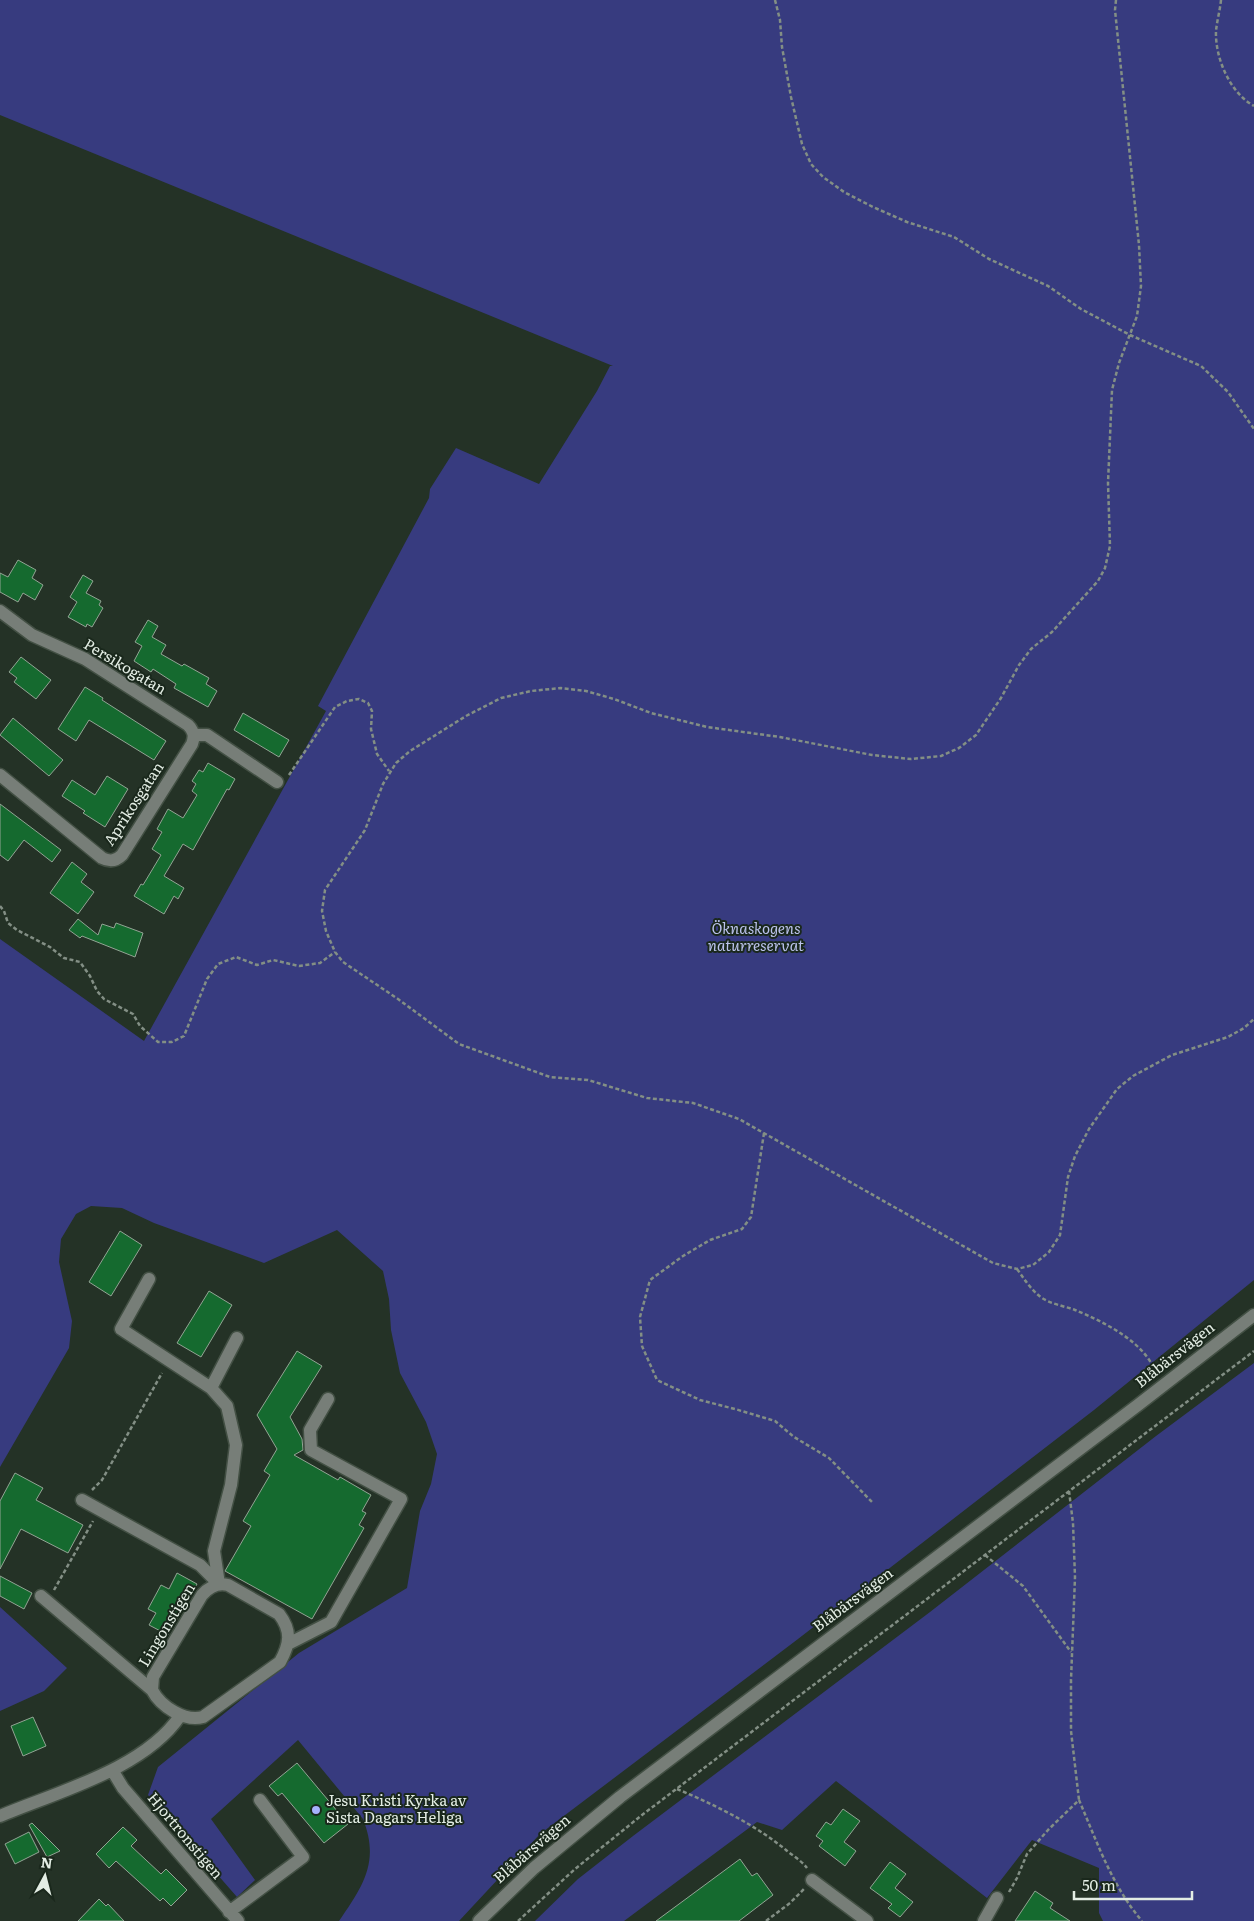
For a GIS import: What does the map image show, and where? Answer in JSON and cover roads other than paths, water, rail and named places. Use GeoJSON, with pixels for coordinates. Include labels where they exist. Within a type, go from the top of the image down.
{"type":"FeatureCollection","features":[{"type":"Feature","properties":{"kind":"street","name":"Persikogatan"},"geometry":{"type":"LineString","coordinates":[[0,611],[32,634],[92,663],[188,725],[192,729],[193,739]]}},
{"type":"Feature","properties":{"kind":"street"},"geometry":{"type":"LineString","coordinates":[[193,739],[207,735],[277,782]]}},
{"type":"Feature","properties":{"kind":"street","name":"Aprikosgatan"},"geometry":{"type":"LineString","coordinates":[[0,775],[102,858],[113,861],[122,855],[193,739]]}},
{"type":"Feature","properties":{"kind":"street"},"geometry":{"type":"LineString","coordinates":[[149,1279],[121,1329],[212,1388],[227,1406],[236,1445],[231,1486],[214,1551],[219,1584]]}},
{"type":"Feature","properties":{"kind":"street","name":"Blåbärsvägen"},"geometry":{"type":"LineString","coordinates":[[479,1921],[534,1868],[620,1797],[1254,1315]]}},
{"type":"Feature","properties":{"kind":"street"},"geometry":{"type":"LineString","coordinates":[[212,1388],[237,1338]]}},
{"type":"Feature","properties":{"kind":"street"},"geometry":{"type":"LineString","coordinates":[[0,1816],[112,1770],[155,1743],[170,1730],[180,1716],[194,1720],[204,1717],[280,1662],[287,1650],[288,1644],[331,1622],[401,1499],[312,1450],[310,1430],[328,1399]]}},
{"type":"Feature","properties":{"kind":"street"},"geometry":{"type":"LineString","coordinates":[[82,1500],[200,1565],[219,1584]]}},
{"type":"Feature","properties":{"kind":"street","name":"Lingonstigen"},"geometry":{"type":"LineString","coordinates":[[152,1690],[153,1677],[202,1595],[209,1587],[219,1584],[228,1585],[279,1614],[290,1634],[288,1644]]}},
{"type":"Feature","properties":{"kind":"street","name":"Lingonstigen"},"geometry":{"type":"LineString","coordinates":[[44,1598],[180,1716]]}},
{"type":"Feature","properties":{"kind":"street","name":"Hjortronstigen"},"geometry":{"type":"LineString","coordinates":[[112,1770],[123,1788],[233,1916]]}},
{"type":"Feature","properties":{"kind":"street"},"geometry":{"type":"LineString","coordinates":[[233,1916],[303,1857],[260,1800]]}},
{"type":"Feature","properties":{"kind":"street"},"geometry":{"type":"LineString","coordinates":[[812,1880],[867,1921]]}},
{"type":"Feature","properties":{"kind":"street"},"geometry":{"type":"LineString","coordinates":[[984,1921],[997,1898]]}},
{"type":"Feature","properties":{"kind":"place","name":"Jesu Kristi Kyrka av Sista Dagars Heliga"},"geometry":{"type":"Point","coordinates":[316,1810]}},
{"type":"Feature","properties":{"kind":"park label","name":"Öknaskogens naturreservat"},"geometry":{"type":"Point","coordinates":[756,938]}}]}
